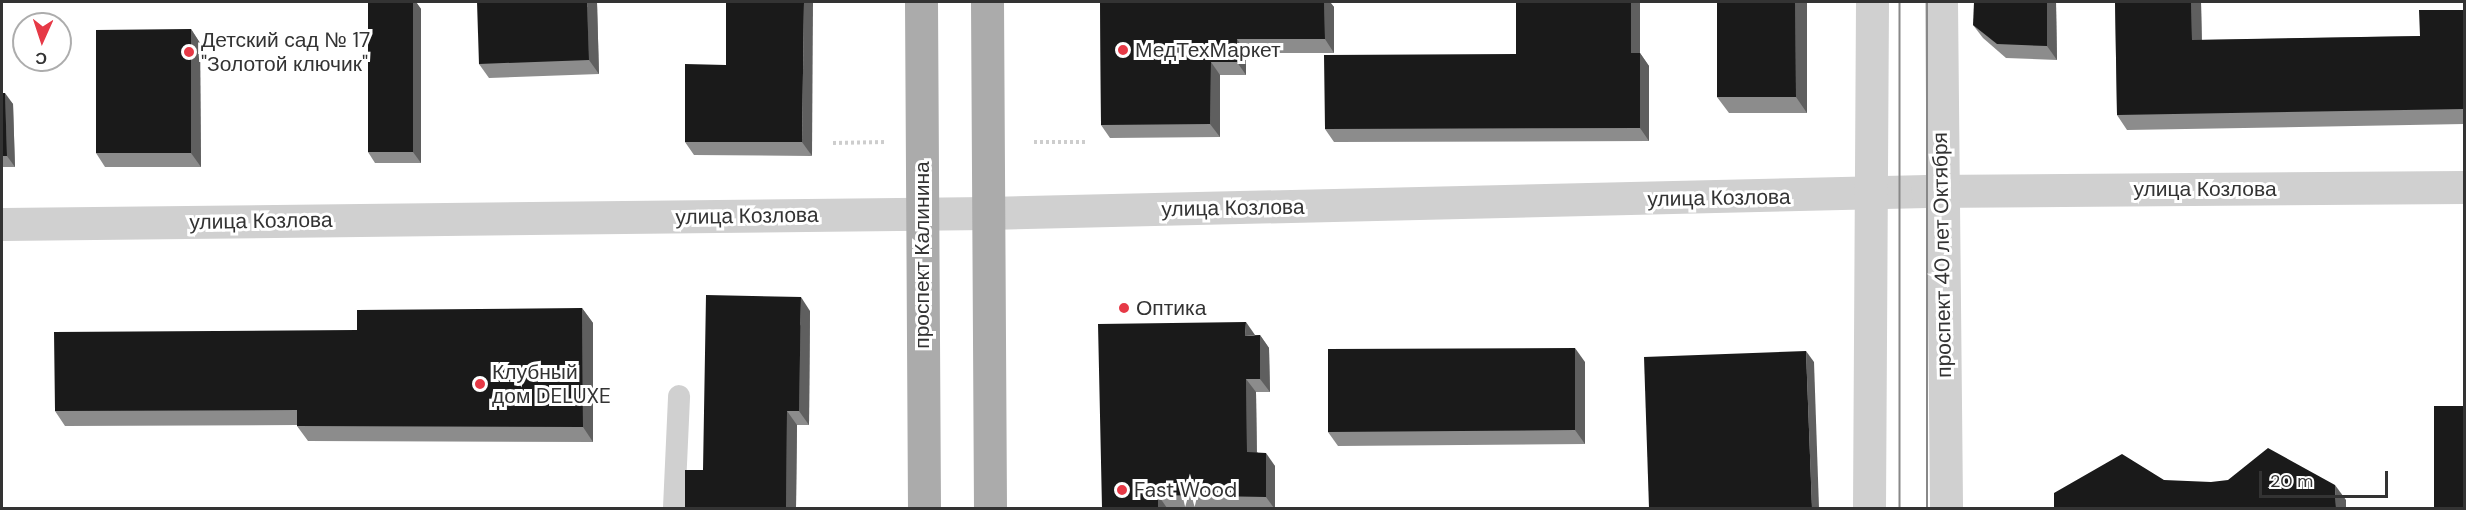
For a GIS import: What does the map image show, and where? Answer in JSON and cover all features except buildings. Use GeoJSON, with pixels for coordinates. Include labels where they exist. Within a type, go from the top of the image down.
{"type":"FeatureCollection","features":[{"type":"Feature","properties":{"kind":"main road","name":"проспект Калинина"},"geometry":{"type":"LineString","coordinates":[[921,2],[924,508]]}},
{"type":"Feature","properties":{"kind":"main road"},"geometry":{"type":"LineString","coordinates":[[987,2],[990,508]]}},
{"type":"Feature","properties":{"kind":"street"},"geometry":{"type":"LineString","coordinates":[[1869,508],[1869,195],[1872,2]]}},
{"type":"Feature","properties":{"kind":"street","name":"проспект 40 лет Октября"},"geometry":{"type":"LineString","coordinates":[[1941,2],[1940,191],[1946,508]]}},
{"type":"Feature","properties":{"kind":"street","name":"улица Козлова"},"geometry":{"type":"LineString","coordinates":[[2,224],[988,213],[1869,195],[1940,191],[2464,187]]}},
{"type":"Feature","properties":{"kind":"lane"},"geometry":{"type":"LineString","coordinates":[[674,508],[679,396]]}},
{"type":"Feature","properties":{"kind":"path"},"geometry":{"type":"LineString","coordinates":[[833,143],[888,142]]}},
{"type":"Feature","properties":{"kind":"path"},"geometry":{"type":"LineString","coordinates":[[1034,142],[1086,142]]}},
{"type":"Feature","properties":{"kind":"tram line"},"geometry":{"type":"LineString","coordinates":[[1900,2],[1900,508]]}},
{"type":"Feature","properties":{"kind":"tram line"},"geometry":{"type":"LineString","coordinates":[[1927,2],[1927,508]]}},
{"type":"Feature","properties":{"kind":"place","name":"МедТехМаркет"},"geometry":{"type":"Point","coordinates":[1123,50]}},
{"type":"Feature","properties":{"kind":"place","name":"Детский сад № 17 \"Золотой ключик\""},"geometry":{"type":"Point","coordinates":[189,52]}},
{"type":"Feature","properties":{"kind":"place","name":"Оптика"},"geometry":{"type":"Point","coordinates":[1124,308]}},
{"type":"Feature","properties":{"kind":"place","name":"Клубный дом DELUXE"},"geometry":{"type":"Point","coordinates":[480,384]}},
{"type":"Feature","properties":{"kind":"place","name":"Fast Wood"},"geometry":{"type":"Point","coordinates":[1122,490]}}]}
